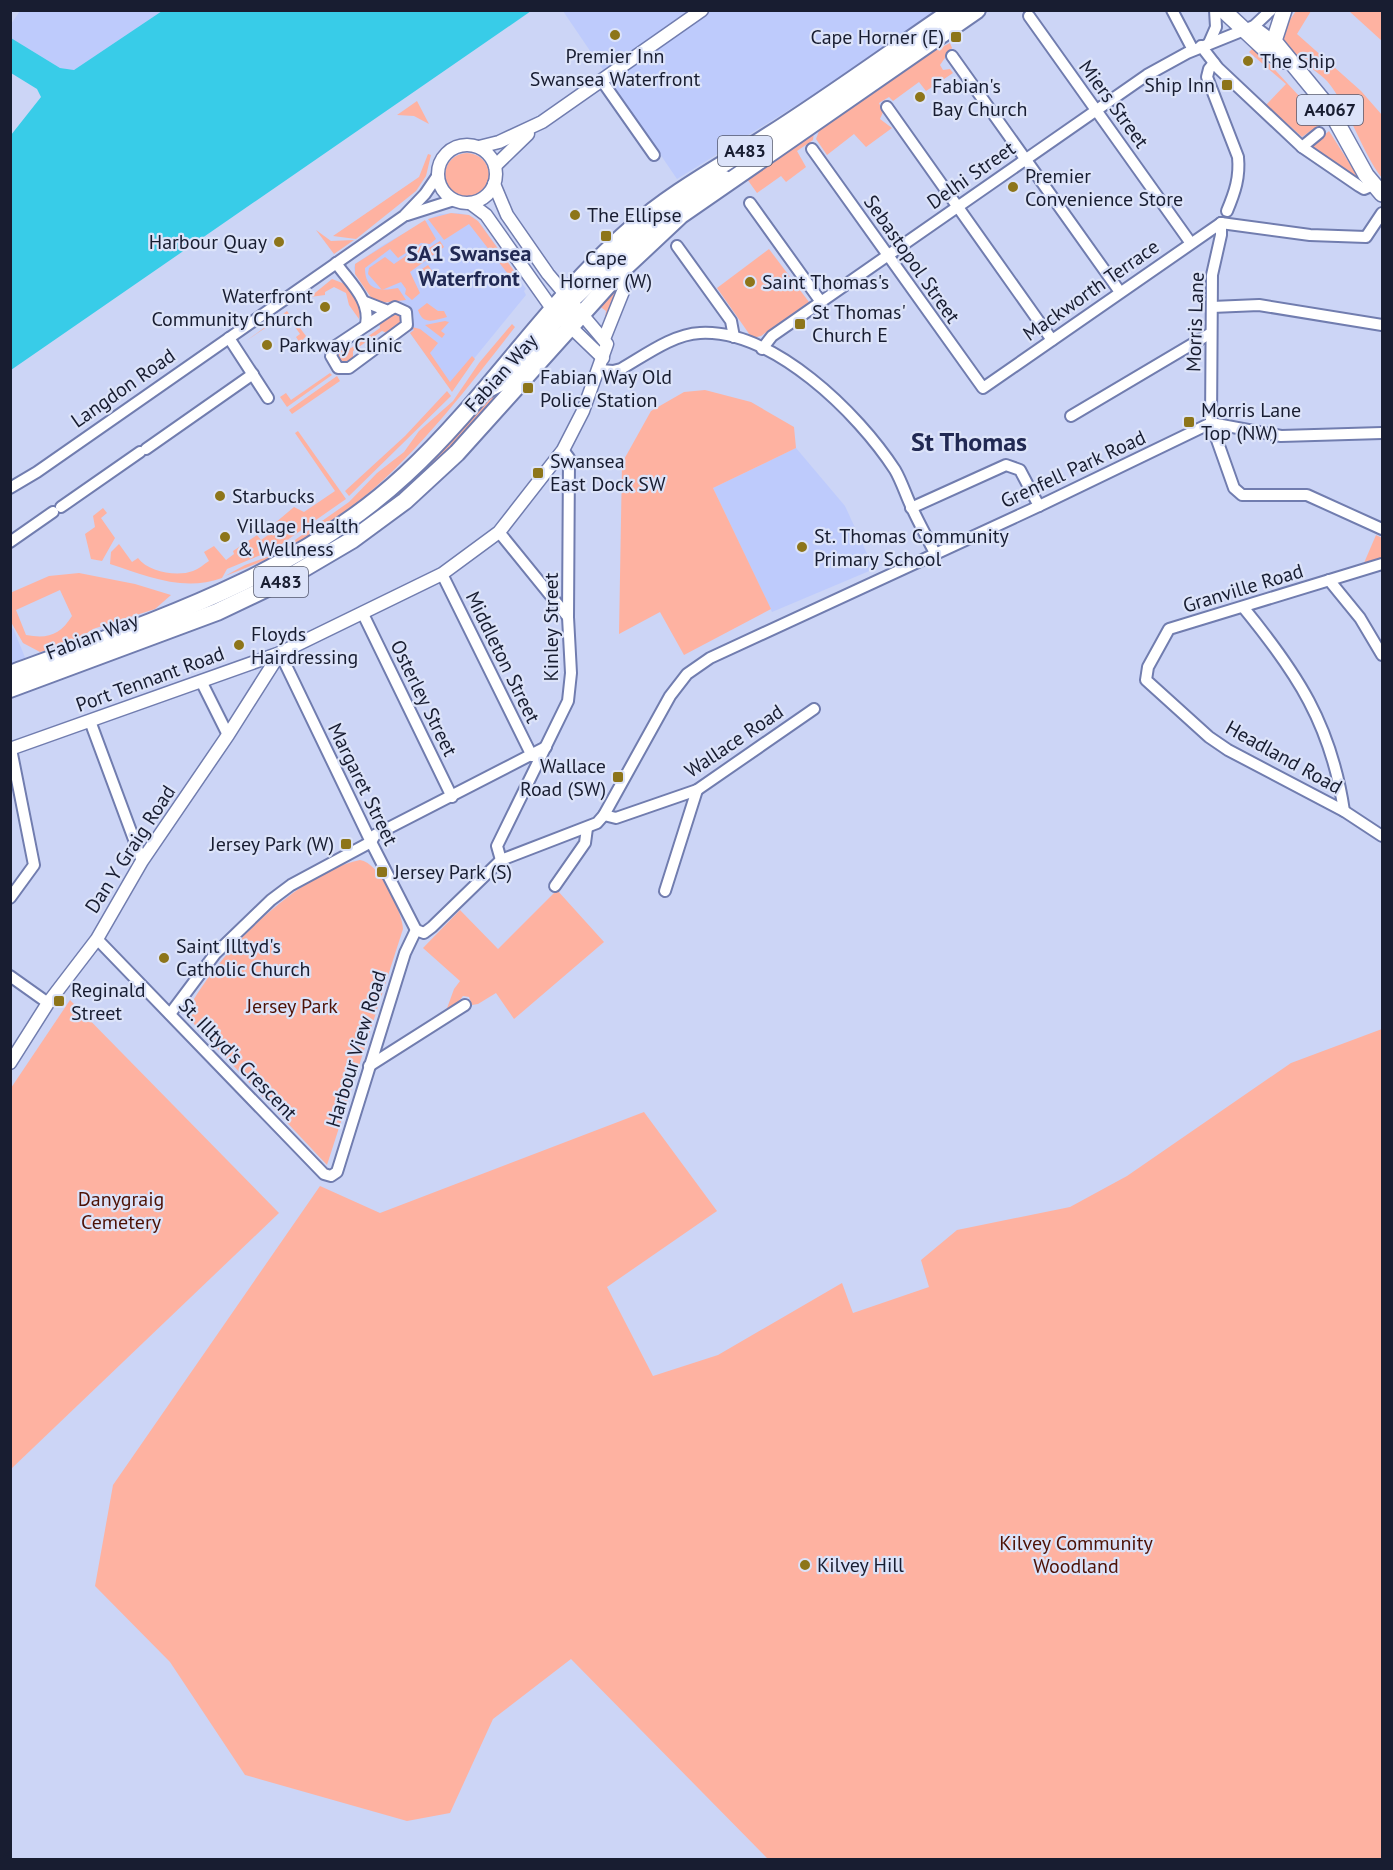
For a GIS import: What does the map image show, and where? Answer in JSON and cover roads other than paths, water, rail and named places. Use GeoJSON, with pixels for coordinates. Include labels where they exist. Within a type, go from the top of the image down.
{"type":"FeatureCollection","features":[{"type":"Feature","properties":{"kind":"highway","name":"Fabian Way"},"geometry":{"type":"LineString","coordinates":[[10,689],[217,612],[284,580],[331,554],[405,501],[440,470],[507,400],[600,257],[668,198],[771,135],[953,10]]}},
{"type":"Feature","properties":{"kind":"highway","name":"Fabian Way"},"geometry":{"type":"LineString","coordinates":[[10,674],[198,605],[306,551],[370,505],[406,475],[478,398],[567,311],[618,274],[681,215],[750,165],[977,10]]}},
{"type":"Feature","properties":{"kind":"main road"},"geometry":{"type":"LineString","coordinates":[[1223,10],[1249,28]]}},
{"type":"Feature","properties":{"kind":"main road"},"geometry":{"type":"LineString","coordinates":[[1274,41],[1284,10]]}},
{"type":"Feature","properties":{"kind":"main road","name":"A4067"},"geometry":{"type":"LineString","coordinates":[[1249,28],[1268,52],[1292,66]]}},
{"type":"Feature","properties":{"kind":"main road","name":"A4067"},"geometry":{"type":"LineString","coordinates":[[1274,41],[1292,66],[1329,108],[1378,190]]}},
{"type":"Feature","properties":{"kind":"street"},"geometry":{"type":"LineString","coordinates":[[479,147],[508,139],[542,122],[702,10]]}},
{"type":"Feature","properties":{"kind":"street"},"geometry":{"type":"LineString","coordinates":[[1172,10],[1214,63],[1302,147],[1364,189],[1378,190]]}},
{"type":"Feature","properties":{"kind":"street"},"geometry":{"type":"LineString","coordinates":[[1201,46],[1216,27],[1215,10]]}},
{"type":"Feature","properties":{"kind":"street","name":"Delhi Street"},"geometry":{"type":"LineString","coordinates":[[762,349],[772,336],[1147,75],[1201,46],[1249,28],[1271,10]]}},
{"type":"Feature","properties":{"kind":"street","name":"Miers Street"},"geometry":{"type":"LineString","coordinates":[[1029,16],[1190,242]]}},
{"type":"Feature","properties":{"kind":"street"},"geometry":{"type":"LineString","coordinates":[[1249,28],[1274,41]]}},
{"type":"Feature","properties":{"kind":"street"},"geometry":{"type":"LineString","coordinates":[[952,56],[1120,292]]}},
{"type":"Feature","properties":{"kind":"street"},"geometry":{"type":"LineString","coordinates":[[1214,63],[1207,77],[1238,157],[1239,180],[1227,211]]}},
{"type":"Feature","properties":{"kind":"street"},"geometry":{"type":"LineString","coordinates":[[602,81],[654,155]]}},
{"type":"Feature","properties":{"kind":"street"},"geometry":{"type":"LineString","coordinates":[[887,107],[1052,340]]}},
{"type":"Feature","properties":{"kind":"street"},"geometry":{"type":"LineString","coordinates":[[495,166],[542,122]]}},
{"type":"Feature","properties":{"kind":"street"},"geometry":{"type":"LineString","coordinates":[[1302,147],[1319,133]]}},
{"type":"Feature","properties":{"kind":"street"},"geometry":{"type":"LineString","coordinates":[[604,339],[567,311],[486,215],[470,203],[454,200],[443,190],[438,175],[443,157],[454,147],[471,144],[489,155],[495,166],[494,184],[507,215],[567,311],[602,364],[613,371],[621,369],[681,337],[698,333],[734,337],[762,349],[818,383],[870,434],[896,473],[935,552]]}},
{"type":"Feature","properties":{"kind":"street","name":"Sebastopol Street"},"geometry":{"type":"LineString","coordinates":[[812,149],[983,388]]}},
{"type":"Feature","properties":{"kind":"street"},"geometry":{"type":"LineString","coordinates":[[567,311],[627,248],[688,197],[750,165]]}},
{"type":"Feature","properties":{"kind":"street","name":"Langdon Road"},"geometry":{"type":"LineString","coordinates":[[10,488],[404,216],[425,195],[438,175]]}},
{"type":"Feature","properties":{"kind":"street"},"geometry":{"type":"LineString","coordinates":[[470,203],[484,197],[494,184]]}},
{"type":"Feature","properties":{"kind":"street","name":"Langdon Road"},"geometry":{"type":"LineString","coordinates":[[404,216],[454,200]]}},
{"type":"Feature","properties":{"kind":"street"},"geometry":{"type":"LineString","coordinates":[[750,203],[820,302]]}},
{"type":"Feature","properties":{"kind":"street"},"geometry":{"type":"LineString","coordinates":[[1221,223],[1310,235],[1366,237],[1383,213]]}},
{"type":"Feature","properties":{"kind":"street","name":"Mackworth Terrace"},"geometry":{"type":"LineString","coordinates":[[983,388],[1190,242],[1221,223]]}},
{"type":"Feature","properties":{"kind":"street","name":"Morris Lane"},"geometry":{"type":"LineString","coordinates":[[1221,223],[1221,235],[1212,275],[1211,423],[1234,489],[1242,495],[1307,495],[1383,529]]}},
{"type":"Feature","properties":{"kind":"street"},"geometry":{"type":"LineString","coordinates":[[677,246],[730,321],[734,337]]}},
{"type":"Feature","properties":{"kind":"street"},"geometry":{"type":"LineString","coordinates":[[336,264],[365,302],[368,313],[366,326]]}},
{"type":"Feature","properties":{"kind":"street","name":"Port Tennant Road"},"geometry":{"type":"LineString","coordinates":[[11,749],[280,653],[441,574],[499,532],[563,450],[602,364],[607,344],[604,339],[624,289],[618,274]]}},
{"type":"Feature","properties":{"kind":"street"},"geometry":{"type":"LineString","coordinates":[[365,302],[388,311]]}},
{"type":"Feature","properties":{"kind":"street"},"geometry":{"type":"LineString","coordinates":[[1212,307],[1259,305],[1383,325]]}},
{"type":"Feature","properties":{"kind":"street"},"geometry":{"type":"LineString","coordinates":[[395,307],[406,312],[408,320],[405,329],[349,368],[338,368],[333,363],[331,351],[388,311],[395,307]]}},
{"type":"Feature","properties":{"kind":"street"},"geometry":{"type":"LineString","coordinates":[[1071,416],[1211,333]]}},
{"type":"Feature","properties":{"kind":"street"},"geometry":{"type":"LineString","coordinates":[[229,338],[268,398]]}},
{"type":"Feature","properties":{"kind":"street"},"geometry":{"type":"LineString","coordinates":[[10,542],[254,374]]}},
{"type":"Feature","properties":{"kind":"street"},"geometry":{"type":"LineString","coordinates":[[1211,423],[1281,436],[1383,433]]}},
{"type":"Feature","properties":{"kind":"street","name":"Grenfell Park Road"},"geometry":{"type":"LineString","coordinates":[[417,930],[424,933],[432,927],[501,860],[586,828],[604,815],[670,696],[687,674],[710,658],[935,552],[1039,506],[1211,423]]}},
{"type":"Feature","properties":{"kind":"street","name":"Kinley Street"},"geometry":{"type":"LineString","coordinates":[[501,860],[497,846],[568,701],[572,673],[568,617],[569,458],[563,450]]}},
{"type":"Feature","properties":{"kind":"street"},"geometry":{"type":"LineString","coordinates":[[912,507],[1006,465],[1020,470],[1039,506]]}},
{"type":"Feature","properties":{"kind":"street"},"geometry":{"type":"LineString","coordinates":[[499,532],[568,617]]}},
{"type":"Feature","properties":{"kind":"street","name":"Granville Road"},"geometry":{"type":"LineString","coordinates":[[1146,680],[1148,667],[1169,629],[1383,564]]}},
{"type":"Feature","properties":{"kind":"street","name":"Middleton Street"},"geometry":{"type":"LineString","coordinates":[[441,574],[532,756]]}},
{"type":"Feature","properties":{"kind":"street"},"geometry":{"type":"LineString","coordinates":[[1329,580],[1360,618],[1383,655]]}},
{"type":"Feature","properties":{"kind":"street"},"geometry":{"type":"LineString","coordinates":[[1243,607],[1289,667],[1317,714],[1332,750],[1344,811]]}},
{"type":"Feature","properties":{"kind":"street","name":"Osterley Street"},"geometry":{"type":"LineString","coordinates":[[363,614],[452,797]]}},
{"type":"Feature","properties":{"kind":"street","name":"Dan Y Graig Road"},"geometry":{"type":"LineString","coordinates":[[10,1063],[48,1004],[96,939],[142,861],[228,735],[280,653]]}},
{"type":"Feature","properties":{"kind":"street","name":"Margaret Street"},"geometry":{"type":"LineString","coordinates":[[280,653],[371,842],[417,930]]}},
{"type":"Feature","properties":{"kind":"street","name":"Headland Road"},"geometry":{"type":"LineString","coordinates":[[1146,680],[1209,737],[1228,750],[1344,811],[1383,836]]}},
{"type":"Feature","properties":{"kind":"street"},"geometry":{"type":"LineString","coordinates":[[201,681],[228,735]]}},
{"type":"Feature","properties":{"kind":"street","name":"Wallace Road"},"geometry":{"type":"LineString","coordinates":[[604,815],[616,818],[697,790],[814,709]]}},
{"type":"Feature","properties":{"kind":"street"},"geometry":{"type":"LineString","coordinates":[[90,721],[142,861]]}},
{"type":"Feature","properties":{"kind":"street"},"geometry":{"type":"LineString","coordinates":[[170,1014],[215,954],[254,915],[291,885],[371,842],[375,835],[546,747]]}},
{"type":"Feature","properties":{"kind":"street"},"geometry":{"type":"LineString","coordinates":[[10,898],[34,865],[11,749]]}},
{"type":"Feature","properties":{"kind":"street"},"geometry":{"type":"LineString","coordinates":[[665,891],[697,790]]}},
{"type":"Feature","properties":{"kind":"street"},"geometry":{"type":"LineString","coordinates":[[555,886],[585,843],[586,828]]}},
{"type":"Feature","properties":{"kind":"street","name":"Harbour View Road"},"geometry":{"type":"LineString","coordinates":[[331,1176],[337,1173],[405,953],[417,930]]}},
{"type":"Feature","properties":{"kind":"street","name":"St. Illtyd's Crescent"},"geometry":{"type":"LineString","coordinates":[[96,939],[323,1173],[331,1176]]}},
{"type":"Feature","properties":{"kind":"street"},"geometry":{"type":"LineString","coordinates":[[10,976],[48,1004]]}},
{"type":"Feature","properties":{"kind":"street"},"geometry":{"type":"LineString","coordinates":[[369,1066],[465,1005]]}},
{"type":"Feature","properties":{"kind":"place","name":"Premier Inn Swansea Waterfront"},"geometry":{"type":"Point","coordinates":[615,35]}},
{"type":"Feature","properties":{"kind":"place","name":"Cape Horner (E)"},"geometry":{"type":"Point","coordinates":[956,37]}},
{"type":"Feature","properties":{"kind":"place","name":"The Ship"},"geometry":{"type":"Point","coordinates":[1248,61]}},
{"type":"Feature","properties":{"kind":"place","name":"Ship Inn"},"geometry":{"type":"Point","coordinates":[1227,85]}},
{"type":"Feature","properties":{"kind":"place","name":"Fabian's Bay Church"},"geometry":{"type":"Point","coordinates":[920,97]}},
{"type":"Feature","properties":{"kind":"place","name":"Premier Convenience Store"},"geometry":{"type":"Point","coordinates":[1013,187]}},
{"type":"Feature","properties":{"kind":"place","name":"The Ellipse"},"geometry":{"type":"Point","coordinates":[575,215]}},
{"type":"Feature","properties":{"kind":"place","name":"Cape Horner (W)"},"geometry":{"type":"Point","coordinates":[606,236]}},
{"type":"Feature","properties":{"kind":"place","name":"Harbour Quay"},"geometry":{"type":"Point","coordinates":[279,242]}},
{"type":"Feature","properties":{"kind":"place","name":"Saint Thomas's"},"geometry":{"type":"Point","coordinates":[750,282]}},
{"type":"Feature","properties":{"kind":"place","name":"Waterfront Community Church"},"geometry":{"type":"Point","coordinates":[325,307]}},
{"type":"Feature","properties":{"kind":"place","name":"St Thomas' Church E"},"geometry":{"type":"Point","coordinates":[800,324]}},
{"type":"Feature","properties":{"kind":"place","name":"Parkway Clinic"},"geometry":{"type":"Point","coordinates":[267,345]}},
{"type":"Feature","properties":{"kind":"place","name":"Fabian Way Old Police Station"},"geometry":{"type":"Point","coordinates":[528,388]}},
{"type":"Feature","properties":{"kind":"place","name":"Morris Lane Top (NW)"},"geometry":{"type":"Point","coordinates":[1189,422]}},
{"type":"Feature","properties":{"kind":"place","name":"Swansea East Dock SW"},"geometry":{"type":"Point","coordinates":[538,473]}},
{"type":"Feature","properties":{"kind":"place","name":"Starbucks"},"geometry":{"type":"Point","coordinates":[220,496]}},
{"type":"Feature","properties":{"kind":"place","name":"Village Health & Wellness"},"geometry":{"type":"Point","coordinates":[225,537]}},
{"type":"Feature","properties":{"kind":"place","name":"St. Thomas Community Primary School"},"geometry":{"type":"Point","coordinates":[802,547]}},
{"type":"Feature","properties":{"kind":"place","name":"Floyds Hairdressing"},"geometry":{"type":"Point","coordinates":[239,645]}},
{"type":"Feature","properties":{"kind":"place","name":"Wallace Road (SW)"},"geometry":{"type":"Point","coordinates":[618,777]}},
{"type":"Feature","properties":{"kind":"place","name":"Jersey Park (W)"},"geometry":{"type":"Point","coordinates":[346,844]}},
{"type":"Feature","properties":{"kind":"place","name":"Jersey Park (S)"},"geometry":{"type":"Point","coordinates":[382,872]}},
{"type":"Feature","properties":{"kind":"place","name":"Saint Illtyd's Catholic Church"},"geometry":{"type":"Point","coordinates":[164,958]}},
{"type":"Feature","properties":{"kind":"place","name":"Reginald Street"},"geometry":{"type":"Point","coordinates":[59,1001]}},
{"type":"Feature","properties":{"kind":"place","name":"Kilvey Hill"},"geometry":{"type":"Point","coordinates":[805,1565]}},
{"type":"Feature","properties":{"kind":"district","name":"SA1 Swansea Waterfront"},"geometry":{"type":"Point","coordinates":[469,266]}},
{"type":"Feature","properties":{"kind":"district","name":"St Thomas"},"geometry":{"type":"Point","coordinates":[969,442]}},
{"type":"Feature","properties":{"kind":"park label","name":"Jersey Park"},"geometry":{"type":"Point","coordinates":[292,1006]}},
{"type":"Feature","properties":{"kind":"park label","name":"Danygraig Cemetery"},"geometry":{"type":"Point","coordinates":[121,1210]}},
{"type":"Feature","properties":{"kind":"park label","name":"Kilvey Community Woodland"},"geometry":{"type":"Point","coordinates":[1076,1554]}}]}
